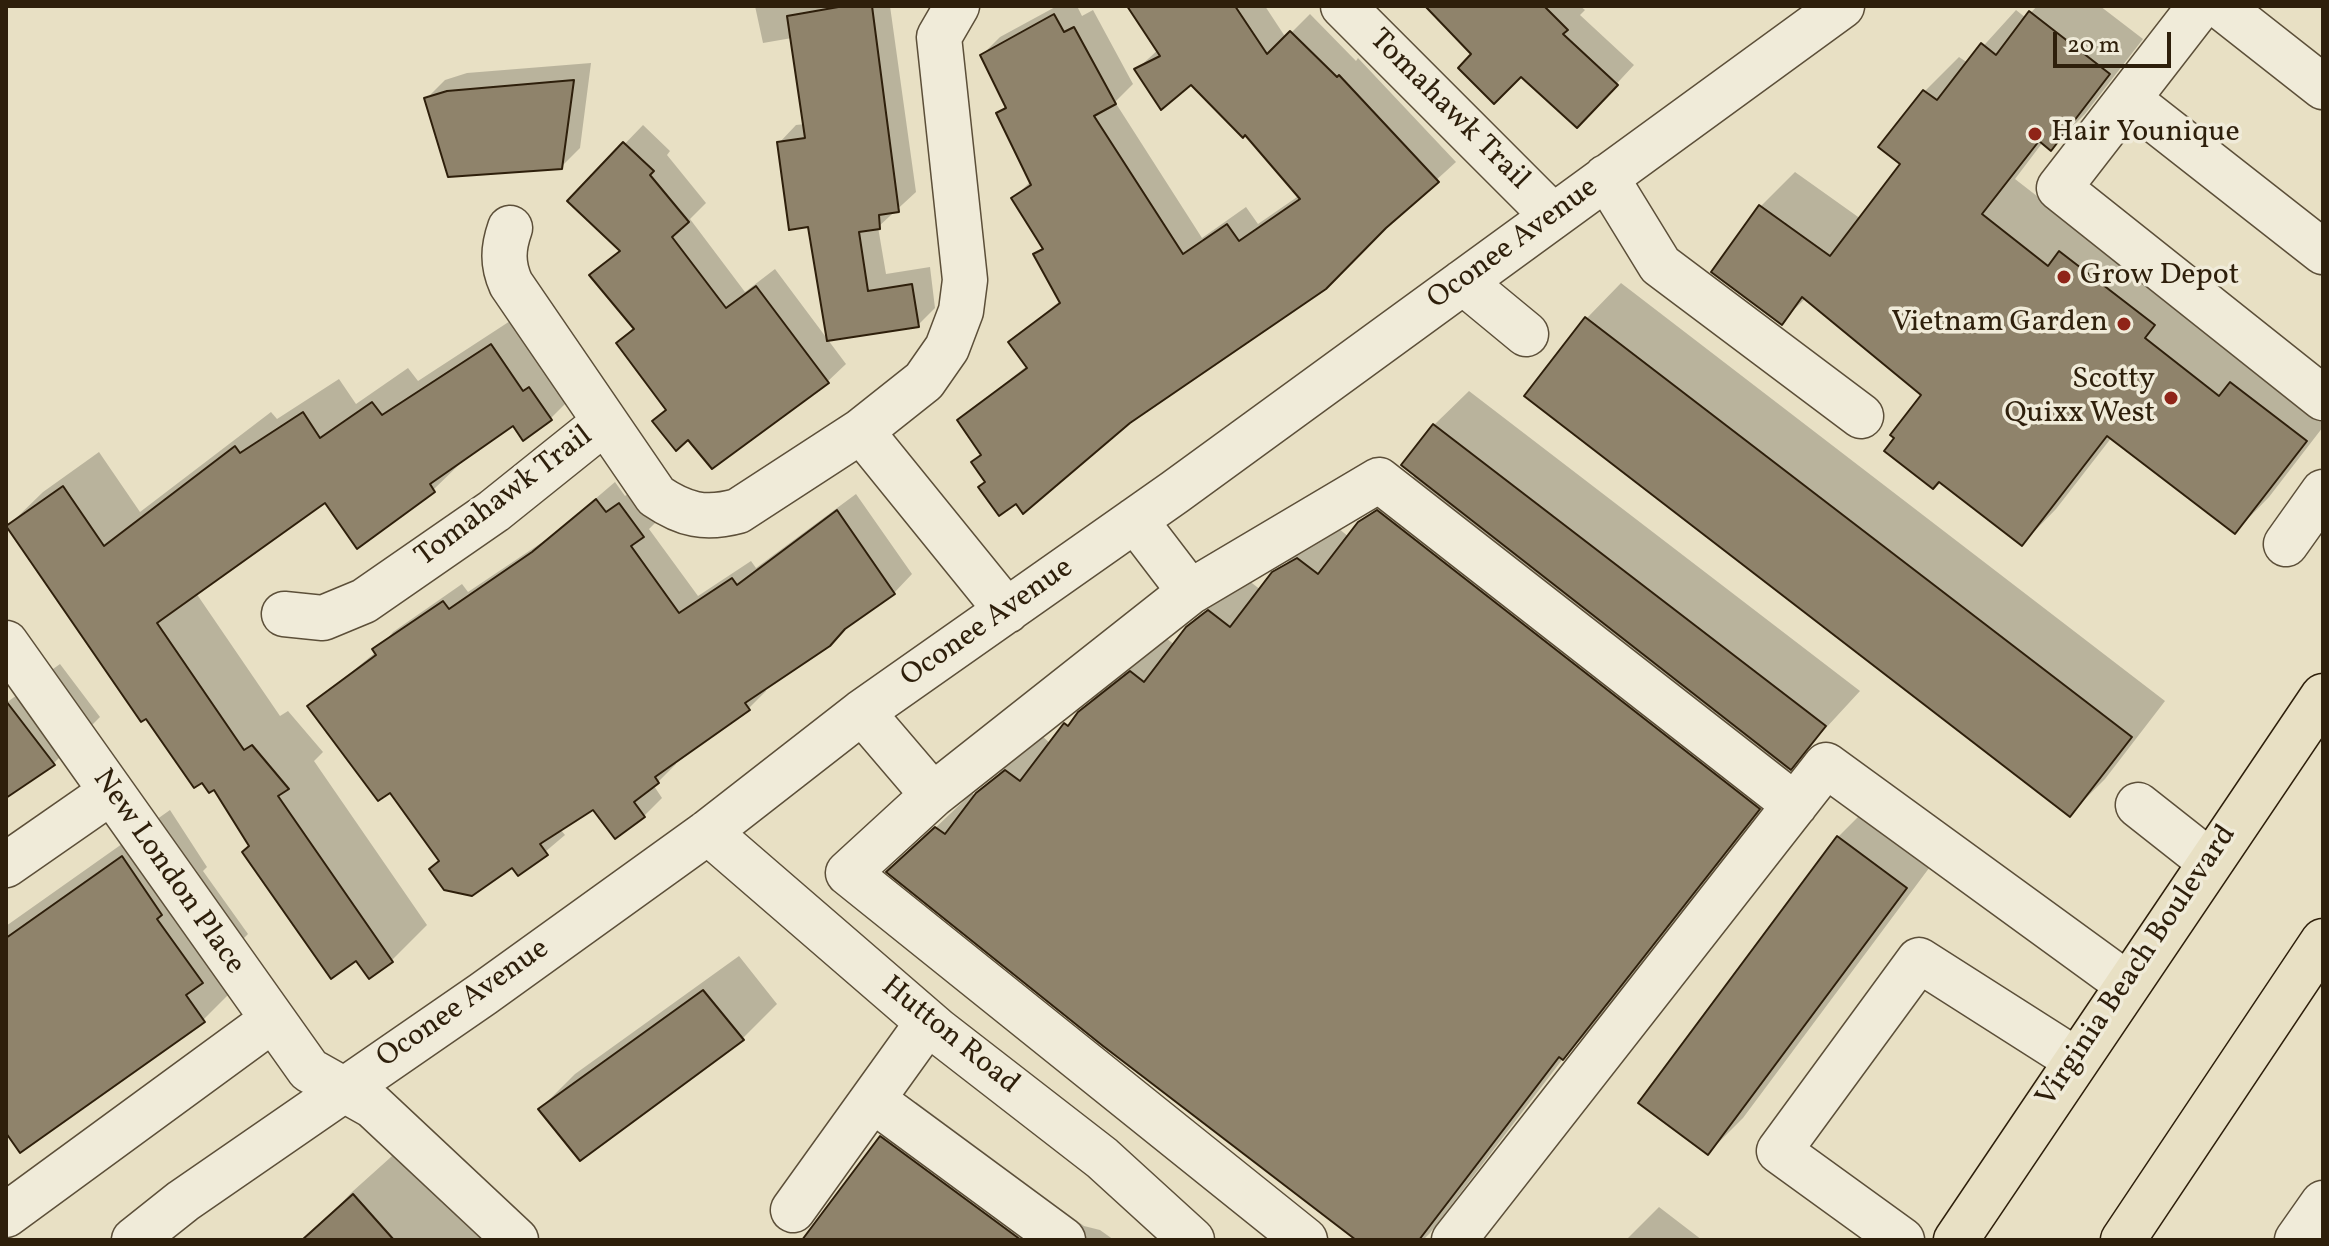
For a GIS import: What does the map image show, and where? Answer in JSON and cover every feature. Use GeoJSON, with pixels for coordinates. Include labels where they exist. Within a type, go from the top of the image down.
{"type":"FeatureCollection","features":[{"type":"Feature","properties":{"kind":"main road","name":"Virginia Beach Boulevard"},"geometry":{"type":"LineString","coordinates":[[1956,1240],[2323,696]]}},
{"type":"Feature","properties":{"kind":"main road"},"geometry":{"type":"LineString","coordinates":[[2123,1240],[2323,941]]}},
{"type":"Feature","properties":{"kind":"street","name":"Tomahawk Trail"},"geometry":{"type":"LineString","coordinates":[[284,614],[323,618],[364,601],[494,511],[605,422],[656,496],[677,510],[697,516],[718,516],[738,511],[861,431],[924,381],[947,348],[961,311],[965,280],[939,37],[957,6]]}},
{"type":"Feature","properties":{"kind":"street","name":"Tomahawk Trail"},"geometry":{"type":"LineString","coordinates":[[1343,6],[1553,216]]}},
{"type":"Feature","properties":{"kind":"street","name":"Oconee Avenue"},"geometry":{"type":"LineString","coordinates":[[134,1240],[708,832],[862,712],[1135,520],[1842,6]]}},
{"type":"Feature","properties":{"kind":"street"},"geometry":{"type":"LineString","coordinates":[[2200,6],[2059,188],[2323,398]]}},
{"type":"Feature","properties":{"kind":"street"},"geometry":{"type":"LineString","coordinates":[[2220,6],[2323,87]]}},
{"type":"Feature","properties":{"kind":"street"},"geometry":{"type":"LineString","coordinates":[[2128,99],[2323,252]]}},
{"type":"Feature","properties":{"kind":"street"},"geometry":{"type":"LineString","coordinates":[[1606,177],[1660,265],[1861,416]]}},
{"type":"Feature","properties":{"kind":"street"},"geometry":{"type":"LineString","coordinates":[[510,228],[503,247],[505,271],[511,284],[605,422]]}},
{"type":"Feature","properties":{"kind":"street"},"geometry":{"type":"LineString","coordinates":[[1463,282],[1526,334]]}},
{"type":"Feature","properties":{"kind":"street"},"geometry":{"type":"LineString","coordinates":[[861,431],[1007,611]]}},
{"type":"Feature","properties":{"kind":"street"},"geometry":{"type":"LineString","coordinates":[[1305,1240],[848,873],[933,795],[1190,592],[1379,480],[1795,805]]}},
{"type":"Feature","properties":{"kind":"street"},"geometry":{"type":"LineString","coordinates":[[2286,544],[2323,492]]}},
{"type":"Feature","properties":{"kind":"street"},"geometry":{"type":"LineString","coordinates":[[1135,520],[1190,592]]}},
{"type":"Feature","properties":{"kind":"street","name":"New London Place"},"geometry":{"type":"LineString","coordinates":[[6,643],[271,1021],[309,1070],[373,1106],[516,1240]]}},
{"type":"Feature","properties":{"kind":"street"},"geometry":{"type":"LineString","coordinates":[[862,712],[933,795]]}},
{"type":"Feature","properties":{"kind":"street"},"geometry":{"type":"LineString","coordinates":[[1454,1240],[1826,765],[2127,984]]}},
{"type":"Feature","properties":{"kind":"street"},"geometry":{"type":"LineString","coordinates":[[6,865],[111,792]]}},
{"type":"Feature","properties":{"kind":"street"},"geometry":{"type":"LineString","coordinates":[[2138,805],[2209,861]]}},
{"type":"Feature","properties":{"kind":"street","name":"Hutton Road"},"geometry":{"type":"LineString","coordinates":[[708,832],[928,1022],[1102,1158],[1192,1240]]}},
{"type":"Feature","properties":{"kind":"street"},"geometry":{"type":"LineString","coordinates":[[1902,1240],[1779,1151],[1919,960],[2076,1060]]}},
{"type":"Feature","properties":{"kind":"street"},"geometry":{"type":"LineString","coordinates":[[6,1215],[271,1021]]}},
{"type":"Feature","properties":{"kind":"street"},"geometry":{"type":"LineString","coordinates":[[793,1210],[928,1022]]}},
{"type":"Feature","properties":{"kind":"street"},"geometry":{"type":"LineString","coordinates":[[873,1100],[1063,1240]]}},
{"type":"Feature","properties":{"kind":"street"},"geometry":{"type":"LineString","coordinates":[[2297,1240],[2323,1203]]}},
{"type":"Feature","properties":{"kind":"street"},"geometry":{"type":"LineString","coordinates":[[6,1223],[20,1240]]}},
{"type":"Feature","properties":{"kind":"building"},"geometry":{"type":"Polygon","coordinates":[[[844,6],[872,6],[899,212],[879,215],[880,229],[859,232],[868,291],[912,284],[919,327],[827,341],[808,227],[789,230],[777,142],[805,138],[787,16],[844,6]]]}},
{"type":"Feature","properties":{"kind":"building"},"geometry":{"type":"Polygon","coordinates":[[[1127,6],[1235,6],[1267,54],[1290,31],[1337,77],[1339,75],[1439,182],[1386,228],[1326,289],[1130,423],[1023,514],[1016,504],[999,516],[978,487],[985,482],[971,462],[981,455],[957,420],[1027,368],[1008,342],[1060,303],[1033,254],[1043,249],[1011,198],[1031,185],[996,113],[1006,108],[980,55],[1054,14],[1064,32],[1074,27],[1116,104],[1094,116],[1183,254],[1227,224],[1239,241],[1300,199],[1245,135],[1243,138],[1191,85],[1161,110],[1134,69],[1160,56],[1127,6]]]}},
{"type":"Feature","properties":{"kind":"building"},"geometry":{"type":"Polygon","coordinates":[[[1425,6],[1544,6],[1568,30],[1563,34],[1618,85],[1577,128],[1521,77],[1494,104],[1458,68],[1471,54],[1425,6]]]}},
{"type":"Feature","properties":{"kind":"building"},"geometry":{"type":"Polygon","coordinates":[[[2029,11],[2110,74],[2051,151],[2039,141],[1982,214],[2048,266],[2059,251],[2155,325],[2145,338],[2219,396],[2230,382],[2307,441],[2235,534],[2107,436],[2022,546],[1939,482],[1933,489],[1884,451],[1894,438],[1890,435],[1921,395],[1802,297],[1782,325],[1711,272],[1759,205],[1830,256],[1900,164],[1878,147],[1923,90],[1937,100],[1981,43],[1996,55],[2029,11]]]}},
{"type":"Feature","properties":{"kind":"building"},"geometry":{"type":"Polygon","coordinates":[[[574,80],[562,169],[448,177],[424,98],[447,91],[574,80]]]}},
{"type":"Feature","properties":{"kind":"building"},"geometry":{"type":"Polygon","coordinates":[[[623,142],[654,171],[650,175],[689,222],[672,237],[726,308],[756,286],[829,383],[712,469],[688,440],[676,451],[652,421],[666,410],[616,343],[634,329],[589,275],[620,251],[567,201],[623,142]]]}},
{"type":"Feature","properties":{"kind":"building"},"geometry":{"type":"Polygon","coordinates":[[[1585,317],[2132,737],[2070,817],[1524,396],[1585,317]]]}},
{"type":"Feature","properties":{"kind":"building"},"geometry":{"type":"Polygon","coordinates":[[[491,344],[523,391],[529,387],[552,420],[523,441],[513,426],[430,484],[435,492],[357,549],[325,503],[157,623],[244,750],[252,745],[289,789],[278,796],[393,962],[369,979],[356,961],[331,979],[242,852],[249,846],[214,790],[209,793],[202,783],[194,788],[146,719],[141,722],[6,526],[63,486],[104,546],[235,446],[240,453],[303,412],[320,438],[372,402],[382,415],[491,344]]]}},
{"type":"Feature","properties":{"kind":"building"},"geometry":{"type":"Polygon","coordinates":[[[1433,424],[1826,726],[1791,770],[1401,465],[1433,424]]]}},
{"type":"Feature","properties":{"kind":"building"},"geometry":{"type":"Polygon","coordinates":[[[596,499],[606,512],[619,503],[644,537],[631,546],[679,613],[732,578],[737,585],[837,510],[895,594],[845,629],[830,646],[745,703],[750,710],[655,777],[659,783],[634,802],[645,817],[615,839],[593,810],[540,844],[548,855],[518,876],[512,868],[472,896],[444,890],[429,869],[439,861],[390,793],[378,801],[307,706],[376,655],[372,649],[443,601],[449,609],[532,552],[596,499]]]}},
{"type":"Feature","properties":{"kind":"building"},"geometry":{"type":"Polygon","coordinates":[[[1377,510],[1760,809],[1563,1060],[1559,1057],[1419,1240],[1356,1240],[1103,1046],[886,872],[935,827],[945,834],[976,793],[1005,770],[1020,781],[1064,723],[1068,726],[1078,712],[1130,671],[1144,682],[1186,627],[1208,610],[1230,627],[1272,572],[1297,558],[1318,574],[1358,522],[1377,510]]]}},
{"type":"Feature","properties":{"kind":"building"},"geometry":{"type":"Polygon","coordinates":[[[6,701],[55,765],[6,798],[6,701]]]}},
{"type":"Feature","properties":{"kind":"building"},"geometry":{"type":"Polygon","coordinates":[[[1837,836],[1907,888],[1708,1155],[1638,1103],[1837,836]]]}},
{"type":"Feature","properties":{"kind":"building"},"geometry":{"type":"Polygon","coordinates":[[[122,856],[162,915],[157,919],[203,983],[186,995],[205,1022],[20,1153],[6,1133],[6,938],[122,856]]]}},
{"type":"Feature","properties":{"kind":"building"},"geometry":{"type":"Polygon","coordinates":[[[703,990],[744,1040],[580,1161],[538,1109],[703,990]]]}},
{"type":"Feature","properties":{"kind":"building"},"geometry":{"type":"Polygon","coordinates":[[[880,1136],[1021,1240],[802,1240],[880,1136]]]}},
{"type":"Feature","properties":{"kind":"building"},"geometry":{"type":"Polygon","coordinates":[[[353,1194],[394,1240],[302,1240],[353,1194]]]}},
{"type":"Feature","properties":{"kind":"place","name":"Hair Younique"},"geometry":{"type":"Point","coordinates":[2035,134]}},
{"type":"Feature","properties":{"kind":"place","name":"Grow Depot"},"geometry":{"type":"Point","coordinates":[2064,277]}},
{"type":"Feature","properties":{"kind":"place","name":"Vietnam Garden"},"geometry":{"type":"Point","coordinates":[2124,324]}},
{"type":"Feature","properties":{"kind":"place","name":"Scotty Quixx West"},"geometry":{"type":"Point","coordinates":[2171,398]}}]}
